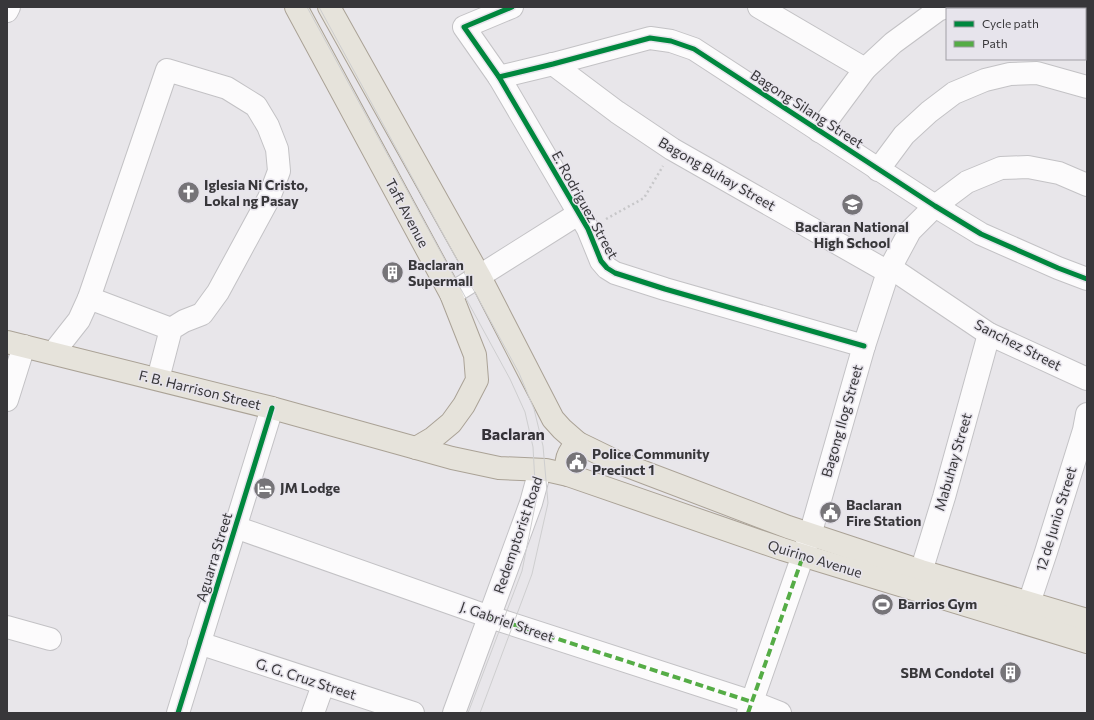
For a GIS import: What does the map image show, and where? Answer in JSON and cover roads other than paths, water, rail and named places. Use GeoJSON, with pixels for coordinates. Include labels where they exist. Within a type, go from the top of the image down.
{"type":"FeatureCollection","features":[{"type":"Feature","properties":{"kind":"main road","name":"Taft Avenue"},"geometry":{"type":"LineString","coordinates":[[296,7],[451,294],[475,355],[478,380],[464,405],[452,423],[416,448]]}},
{"type":"Feature","properties":{"kind":"main road"},"geometry":{"type":"LineString","coordinates":[[337,13],[480,277]]}},
{"type":"Feature","properties":{"kind":"main road","name":"Quirino Avenue"},"geometry":{"type":"LineString","coordinates":[[480,277],[553,419],[578,443],[617,462],[788,528],[810,535],[918,581]]}},
{"type":"Feature","properties":{"kind":"main road","name":"F. B. Harrison Street"},"geometry":{"type":"LineString","coordinates":[[15,344],[272,408],[416,448],[485,465],[499,468],[543,470]]}},
{"type":"Feature","properties":{"kind":"main road"},"geometry":{"type":"LineString","coordinates":[[568,475],[566,466],[567,457],[571,449],[578,443]]}},
{"type":"Feature","properties":{"kind":"main road","name":"Quirino Avenue"},"geometry":{"type":"LineString","coordinates":[[543,470],[568,475],[598,487],[803,556],[918,581],[1026,613],[1087,642]]}},
{"type":"Feature","properties":{"kind":"main road","name":"Quirino Avenue"},"geometry":{"type":"LineString","coordinates":[[1026,613],[1087,620]]}},
{"type":"Feature","properties":{"kind":"street"},"geometry":{"type":"LineString","coordinates":[[7,11],[9,7]]}},
{"type":"Feature","properties":{"kind":"street","name":"E. Rodriguez Street"},"geometry":{"type":"LineString","coordinates":[[512,7],[464,27],[499,77],[583,222],[601,261],[607,268],[615,273],[665,289],[864,346]]}},
{"type":"Feature","properties":{"kind":"street"},"geometry":{"type":"LineString","coordinates":[[759,7],[865,69]]}},
{"type":"Feature","properties":{"kind":"street"},"geometry":{"type":"LineString","coordinates":[[819,130],[865,69],[893,43],[938,10],[946,7]]}},
{"type":"Feature","properties":{"kind":"street","name":"Bagong Silang Street"},"geometry":{"type":"LineString","coordinates":[[499,77],[650,38],[671,41],[694,49],[878,170],[981,234],[1058,268],[1087,279]]}},
{"type":"Feature","properties":{"kind":"street","name":"Bagong Buhay Street"},"geometry":{"type":"LineString","coordinates":[[552,64],[617,112],[672,149],[889,270]]}},
{"type":"Feature","properties":{"kind":"street"},"geometry":{"type":"LineString","coordinates":[[53,353],[79,320],[89,298],[167,70],[226,88],[256,106],[268,126],[277,149],[279,171],[269,198],[218,292],[202,314],[184,321],[171,329],[158,379]]}},
{"type":"Feature","properties":{"kind":"street"},"geometry":{"type":"LineString","coordinates":[[878,170],[904,135],[929,112],[954,93],[985,80],[1010,74],[1037,73],[1087,87]]}},
{"type":"Feature","properties":{"kind":"street","name":"Bagong Ilog Street"},"geometry":{"type":"LineString","coordinates":[[750,708],[810,535],[864,346],[889,270],[910,231],[935,206],[966,182],[1001,168],[1028,166],[1059,173],[1087,185]]}},
{"type":"Feature","properties":{"kind":"street","name":"E. Rodriguez Street"},"geometry":{"type":"LineString","coordinates":[[451,294],[583,222]]}},
{"type":"Feature","properties":{"kind":"street","name":"Sanchez Street"},"geometry":{"type":"LineString","coordinates":[[889,270],[989,334],[1087,379]]}},
{"type":"Feature","properties":{"kind":"street"},"geometry":{"type":"LineString","coordinates":[[89,298],[171,329]]}},
{"type":"Feature","properties":{"kind":"street","name":"Mabuhay Street"},"geometry":{"type":"LineString","coordinates":[[918,581],[944,497],[989,334]]}},
{"type":"Feature","properties":{"kind":"street"},"geometry":{"type":"LineString","coordinates":[[7,400],[15,344]]}},
{"type":"Feature","properties":{"kind":"street","name":"Aguarra Street"},"geometry":{"type":"LineString","coordinates":[[178,713],[272,408]]}},
{"type":"Feature","properties":{"kind":"street","name":"12 de Junio Street"},"geometry":{"type":"LineString","coordinates":[[1026,613],[1082,437],[1087,414]]}},
{"type":"Feature","properties":{"kind":"street","name":"Redemptorist Road"},"geometry":{"type":"LineString","coordinates":[[454,713],[543,470]]}},
{"type":"Feature","properties":{"kind":"street","name":"J. Gabriel Street"},"geometry":{"type":"LineString","coordinates":[[235,527],[750,708],[780,713]]}},
{"type":"Feature","properties":{"kind":"street"},"geometry":{"type":"LineString","coordinates":[[7,627],[50,639]]}},
{"type":"Feature","properties":{"kind":"street","name":"G. G. Cruz Street"},"geometry":{"type":"LineString","coordinates":[[199,643],[323,685],[413,713]]}},
{"type":"Feature","properties":{"kind":"street"},"geometry":{"type":"LineString","coordinates":[[313,713],[323,685]]}},
{"type":"Feature","properties":{"kind":"tram line"},"geometry":{"type":"LineString","coordinates":[[307,7],[510,379],[525,412],[533,447],[536,501],[522,571],[468,713]]}},
{"type":"Feature","properties":{"kind":"tram line"},"geometry":{"type":"LineString","coordinates":[[319,7],[519,373],[534,409],[543,446],[548,503],[532,574],[480,713]]}},
{"type":"Feature","properties":{"kind":"place","name":"Iglesia Ni Cristo, Lokal ng Pasay"},"geometry":{"type":"Point","coordinates":[189,193]}},
{"type":"Feature","properties":{"kind":"place","name":"Baclaran National High School"},"geometry":{"type":"Point","coordinates":[852,205]}},
{"type":"Feature","properties":{"kind":"place","name":"Baclaran Supermall"},"geometry":{"type":"Point","coordinates":[393,273]}},
{"type":"Feature","properties":{"kind":"place","name":"Police Community Precinct 1"},"geometry":{"type":"Point","coordinates":[576,462]}},
{"type":"Feature","properties":{"kind":"place","name":"JM Lodge"},"geometry":{"type":"Point","coordinates":[264,488]}},
{"type":"Feature","properties":{"kind":"place","name":"Baclaran Fire Station"},"geometry":{"type":"Point","coordinates":[830,513]}},
{"type":"Feature","properties":{"kind":"place","name":"Barrios Gym"},"geometry":{"type":"Point","coordinates":[883,604]}},
{"type":"Feature","properties":{"kind":"place","name":"SBM Condotel"},"geometry":{"type":"Point","coordinates":[1010,673]}},
{"type":"Feature","properties":{"kind":"district","name":"Baclaran"},"geometry":{"type":"Point","coordinates":[513,434]}}]}
